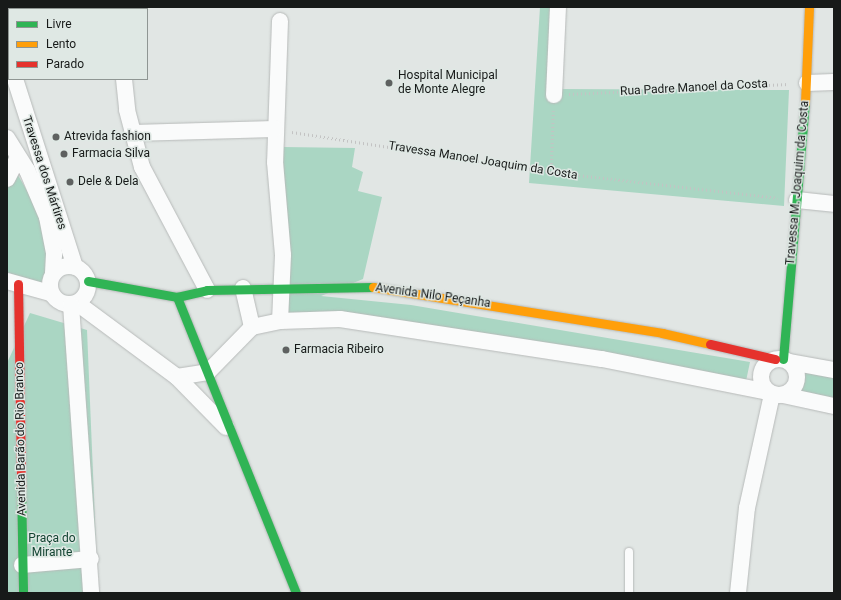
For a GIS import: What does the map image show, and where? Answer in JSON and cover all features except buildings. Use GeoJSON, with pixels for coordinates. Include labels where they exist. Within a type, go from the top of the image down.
{"type":"FeatureCollection","features":[{"type":"Feature","properties":{"kind":"street"},"geometry":{"type":"LineString","coordinates":[[554,94],[558,7]]}},
{"type":"Feature","properties":{"kind":"street","name":"Travessa M. Joaquim da Costa"},"geometry":{"type":"LineString","coordinates":[[783,360],[807,83],[809,7]]}},
{"type":"Feature","properties":{"kind":"street"},"geometry":{"type":"LineString","coordinates":[[280,21],[275,129],[275,181],[284,255],[279,287],[280,321]]}},
{"type":"Feature","properties":{"kind":"street","name":"Travessa dos Mártires"},"geometry":{"type":"LineString","coordinates":[[15,80],[76,267]]}},
{"type":"Feature","properties":{"kind":"street"},"geometry":{"type":"LineString","coordinates":[[124,80],[132,133],[150,186],[208,290]]}},
{"type":"Feature","properties":{"kind":"street"},"geometry":{"type":"LineString","coordinates":[[807,83],[834,82]]}},
{"type":"Feature","properties":{"kind":"street"},"geometry":{"type":"LineString","coordinates":[[132,133],[275,129]]}},
{"type":"Feature","properties":{"kind":"street"},"geometry":{"type":"LineString","coordinates":[[7,138],[17,159],[27,170],[47,217],[54,254],[50,293]]}},
{"type":"Feature","properties":{"kind":"street"},"geometry":{"type":"LineString","coordinates":[[7,179],[17,159]]}},
{"type":"Feature","properties":{"kind":"street"},"geometry":{"type":"LineString","coordinates":[[797,200],[834,204]]}},
{"type":"Feature","properties":{"kind":"street"},"geometry":{"type":"LineString","coordinates":[[53,273],[63,266],[76,267],[88,281],[87,294],[74,304]]}},
{"type":"Feature","properties":{"kind":"street","name":"Avenida Nilo Peçanha"},"geometry":{"type":"LineString","coordinates":[[88,281],[177,297],[208,290],[243,288],[395,288],[662,333],[834,370]]}},
{"type":"Feature","properties":{"kind":"street"},"geometry":{"type":"LineString","coordinates":[[13,282],[50,293],[59,303],[74,304],[177,377],[231,432]]}},
{"type":"Feature","properties":{"kind":"street","name":"Avenida Barão do Rio Branco"},"geometry":{"type":"LineString","coordinates":[[13,282],[13,348],[23,593]]}},
{"type":"Feature","properties":{"kind":"street"},"geometry":{"type":"LineString","coordinates":[[243,288],[252,327]]}},
{"type":"Feature","properties":{"kind":"street"},"geometry":{"type":"LineString","coordinates":[[177,297],[296,593]]}},
{"type":"Feature","properties":{"kind":"street"},"geometry":{"type":"LineString","coordinates":[[74,304],[91,559],[91,593]]}},
{"type":"Feature","properties":{"kind":"street"},"geometry":{"type":"LineString","coordinates":[[177,377],[208,372],[252,327],[280,321],[340,319],[437,332],[834,406]]}},
{"type":"Feature","properties":{"kind":"street"},"geometry":{"type":"LineString","coordinates":[[738,593],[747,508],[774,394],[797,381],[783,360],[760,373],[760,380],[774,394]]}},
{"type":"Feature","properties":{"kind":"street"},"geometry":{"type":"LineString","coordinates":[[22,564],[91,559]]}},
{"type":"Feature","properties":{"kind":"lane"},"geometry":{"type":"LineString","coordinates":[[629,552],[629,593]]}},
{"type":"Feature","properties":{"kind":"path","name":"Rua Padre Manoel da Costa"},"geometry":{"type":"LineString","coordinates":[[554,94],[807,83]]}},
{"type":"Feature","properties":{"kind":"path"},"geometry":{"type":"LineString","coordinates":[[551,172],[554,94]]}},
{"type":"Feature","properties":{"kind":"path","name":"Travessa Manoel Joaquim da Costa"},"geometry":{"type":"LineString","coordinates":[[275,129],[551,172],[797,200]]}},
{"type":"Feature","properties":{"kind":"green space"},"geometry":{"type":"Polygon","coordinates":[[[540,7],[560,7],[558,89],[789,90],[784,206],[529,183],[540,7]]]}},
{"type":"Feature","properties":{"kind":"green space"},"geometry":{"type":"Polygon","coordinates":[[[283,147],[355,148],[352,167],[363,172],[358,191],[382,197],[363,279],[321,296],[411,305],[750,362],[746,381],[287,314],[283,147]]]}},
{"type":"Feature","properties":{"kind":"green space"},"geometry":{"type":"Polygon","coordinates":[[[15,170],[40,213],[49,268],[42,285],[7,274],[7,183],[15,170]]]}},
{"type":"Feature","properties":{"kind":"green space","name":"Praça do Mirante"},"geometry":{"type":"Polygon","coordinates":[[[30,313],[87,330],[98,593],[7,593],[7,363],[30,313]]]}},
{"type":"Feature","properties":{"kind":"green space"},"geometry":{"type":"Polygon","coordinates":[[[804,370],[834,377],[834,400],[797,393],[804,370]]]}},
{"type":"Feature","properties":{"kind":"traffic: fast"},"geometry":{"type":"LineString","coordinates":[[783,359],[805,103]]}},
{"type":"Feature","properties":{"kind":"traffic: fast"},"geometry":{"type":"LineString","coordinates":[[88,281],[177,297],[207,290],[373,287]]}},
{"type":"Feature","properties":{"kind":"traffic: fast"},"geometry":{"type":"LineString","coordinates":[[177,297],[296,593]]}},
{"type":"Feature","properties":{"kind":"traffic: fast"},"geometry":{"type":"LineString","coordinates":[[21,486],[23,593]]}},
{"type":"Feature","properties":{"kind":"traffic: slow"},"geometry":{"type":"LineString","coordinates":[[805,103],[809,7]]}},
{"type":"Feature","properties":{"kind":"traffic: slow"},"geometry":{"type":"LineString","coordinates":[[373,287],[662,333],[710,344]]}},
{"type":"Feature","properties":{"kind":"traffic: jam"},"geometry":{"type":"LineString","coordinates":[[18,284],[21,486]]}},
{"type":"Feature","properties":{"kind":"traffic: jam"},"geometry":{"type":"LineString","coordinates":[[710,344],[775,359]]}},
{"type":"Feature","properties":{"kind":"place","name":"Hospital Municipal de Monte Alegre"},"geometry":{"type":"Point","coordinates":[389,83]}},
{"type":"Feature","properties":{"kind":"place","name":"Atrevida fashion"},"geometry":{"type":"Point","coordinates":[56,137]}},
{"type":"Feature","properties":{"kind":"place","name":"Farmacia Silva"},"geometry":{"type":"Point","coordinates":[64,154]}},
{"type":"Feature","properties":{"kind":"place","name":"Dele & Dela"},"geometry":{"type":"Point","coordinates":[70,182]}},
{"type":"Feature","properties":{"kind":"place","name":"Farmacia Ribeiro"},"geometry":{"type":"Point","coordinates":[286,350]}}]}
